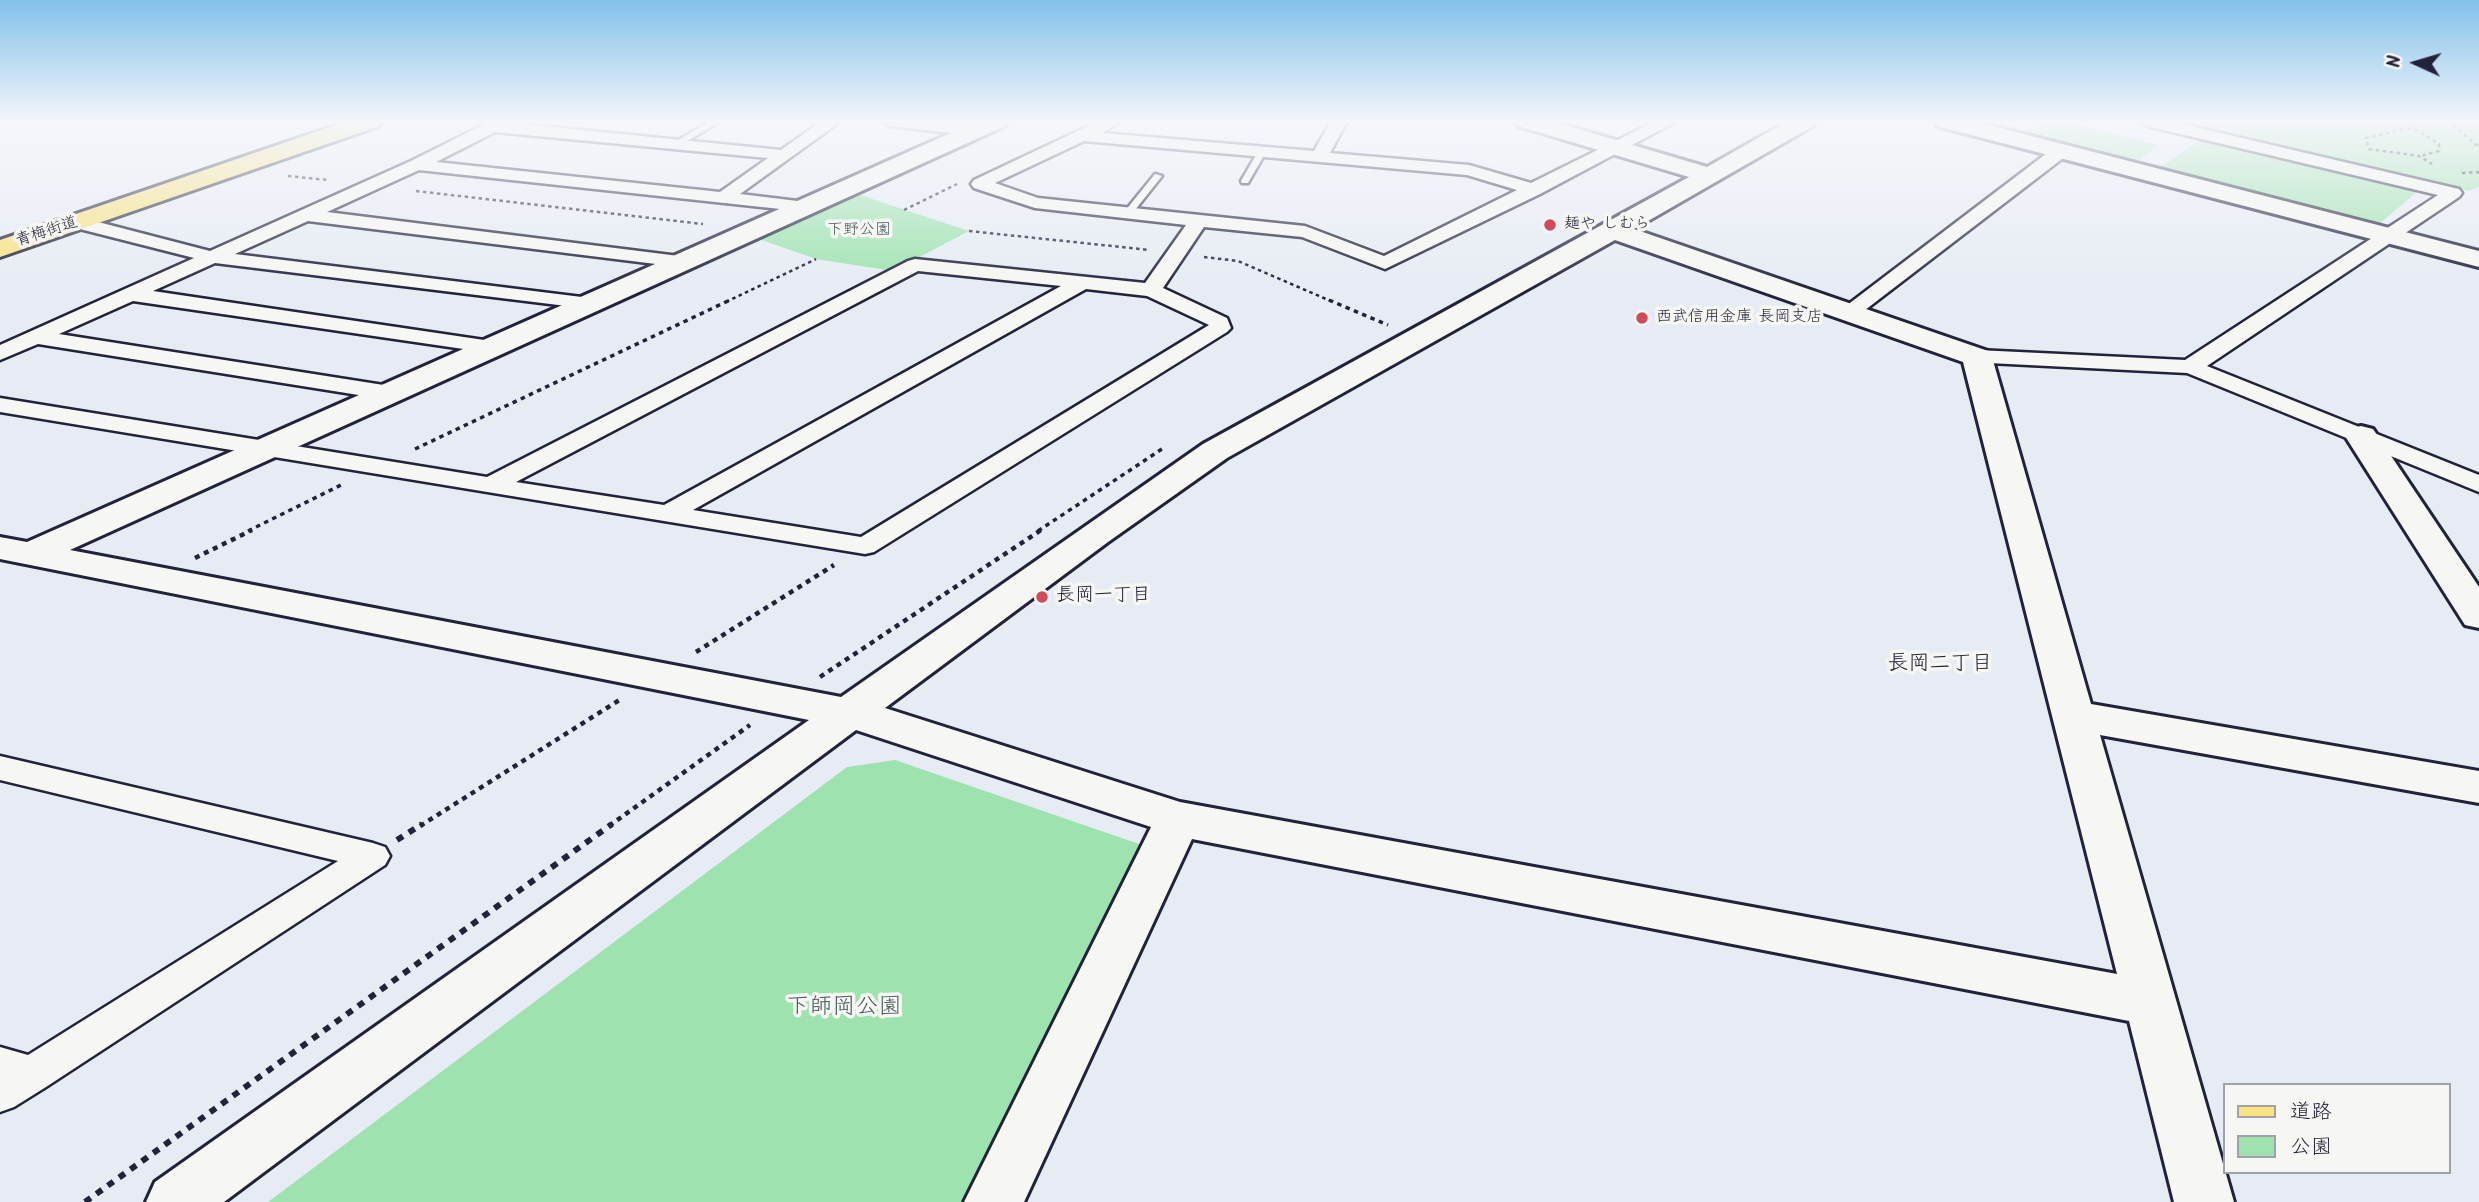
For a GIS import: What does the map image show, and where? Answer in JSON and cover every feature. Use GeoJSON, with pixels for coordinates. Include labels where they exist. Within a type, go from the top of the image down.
{"type":"FeatureCollection","features":[{"type":"Feature","properties":{"kind":"main road","name":"青梅街道"},"geometry":{"type":"LineString","coordinates":[[0,240],[186,177]]}},
{"type":"Feature","properties":{"kind":"main road","name":"青梅街道"},"geometry":{"type":"LineString","coordinates":[[0,249],[212,177]]}},
{"type":"Feature","properties":{"kind":"street"},"geometry":{"type":"LineString","coordinates":[[0,353],[391,177]]}},
{"type":"Feature","properties":{"kind":"street"},"geometry":{"type":"LineString","coordinates":[[538,177],[808,206]]}},
{"type":"Feature","properties":{"kind":"street"},"geometry":{"type":"LineString","coordinates":[[726,196],[753,177]]}},
{"type":"Feature","properties":{"kind":"street"},"geometry":{"type":"LineString","coordinates":[[15,551],[263,449],[873,177]]}},
{"type":"Feature","properties":{"kind":"street"},"geometry":{"type":"LineString","coordinates":[[995,177],[980,184],[1035,203],[1305,232],[1385,263],[1560,177]]}},
{"type":"Feature","properties":{"kind":"street"},"geometry":{"type":"LineString","coordinates":[[1492,177],[1534,190]]}},
{"type":"Feature","properties":{"kind":"street"},"geometry":{"type":"LineString","coordinates":[[176,1202],[850,712],[1215,451],[1613,231],[1704,177]]}},
{"type":"Feature","properties":{"kind":"street"},"geometry":{"type":"LineString","coordinates":[[1849,313],[2027,177]]}},
{"type":"Feature","properties":{"kind":"street"},"geometry":{"type":"LineString","coordinates":[[2163,177],[2479,259]]}},
{"type":"Feature","properties":{"kind":"street"},"geometry":{"type":"LineString","coordinates":[[2190,367],[2453,193],[2385,177]]}},
{"type":"Feature","properties":{"kind":"street"},"geometry":{"type":"LineString","coordinates":[[304,215],[680,261]]}},
{"type":"Feature","properties":{"kind":"street"},"geometry":{"type":"LineString","coordinates":[[1151,290],[1199,220]]}},
{"type":"Feature","properties":{"kind":"street"},"geometry":{"type":"LineString","coordinates":[[79,223],[211,257],[592,303]]}},
{"type":"Feature","properties":{"kind":"street"},"geometry":{"type":"LineString","coordinates":[[1613,231],[1977,357],[2190,367],[2479,484]]}},
{"type":"Feature","properties":{"kind":"street"},"geometry":{"type":"LineString","coordinates":[[0,405],[376,468],[865,546],[1220,328],[1220,322],[1151,290],[925,266],[906,268],[489,486]]}},
{"type":"Feature","properties":{"kind":"street"},"geometry":{"type":"LineString","coordinates":[[667,514],[1082,283]]}},
{"type":"Feature","properties":{"kind":"street"},"geometry":{"type":"LineString","coordinates":[[129,295],[491,347]]}},
{"type":"Feature","properties":{"kind":"street"},"geometry":{"type":"LineString","coordinates":[[34,337],[390,393]]}},
{"type":"Feature","properties":{"kind":"street"},"geometry":{"type":"LineString","coordinates":[[1977,357],[2204,1202]]}},
{"type":"Feature","properties":{"kind":"street"},"geometry":{"type":"LineString","coordinates":[[2361,436],[2479,615]]}},
{"type":"Feature","properties":{"kind":"street"},"geometry":{"type":"LineString","coordinates":[[15,551],[850,712],[1178,819],[2151,1003]]}},
{"type":"Feature","properties":{"kind":"street"},"geometry":{"type":"LineString","coordinates":[[2072,715],[2479,787]]}},
{"type":"Feature","properties":{"kind":"street"},"geometry":{"type":"LineString","coordinates":[[0,768],[373,856]]}},
{"type":"Feature","properties":{"kind":"street"},"geometry":{"type":"LineString","coordinates":[[994,1202],[1178,819]]}},
{"type":"Feature","properties":{"kind":"street"},"geometry":{"type":"LineString","coordinates":[[11,1077],[373,856]]}},
{"type":"Feature","properties":{"kind":"lane"},"geometry":{"type":"LineString","coordinates":[[1128,213],[1157,177]]}},
{"type":"Feature","properties":{"kind":"lane"},"geometry":{"type":"LineString","coordinates":[[1245,181],[1247,177]]}},
{"type":"Feature","properties":{"kind":"path"},"geometry":{"type":"LineString","coordinates":[[300,177],[755,230]]}},
{"type":"Feature","properties":{"kind":"path"},"geometry":{"type":"LineString","coordinates":[[154,578],[376,468],[816,259]]}},
{"type":"Feature","properties":{"kind":"path"},"geometry":{"type":"LineString","coordinates":[[373,856],[865,546]]}},
{"type":"Feature","properties":{"kind":"green space"},"geometry":{"type":"Polygon","coordinates":[[[2194,177],[2365,177],[2419,190],[2378,225],[2194,177]]]}},
{"type":"Feature","properties":{"kind":"green space"},"geometry":{"type":"Polygon","coordinates":[[[2408,177],[2479,177],[2479,187],[2469,191],[2408,177]]]}},
{"type":"Feature","properties":{"kind":"green space","name":"下野公園"},"geometry":{"type":"Polygon","coordinates":[[[857,194],[969,231],[893,271],[816,259],[759,239],[857,194]]]}},
{"type":"Feature","properties":{"kind":"green space","name":"下師岡公園"},"geometry":{"type":"Polygon","coordinates":[[[895,760],[1142,845],[965,1202],[268,1202],[847,767],[895,760]]]}},
{"type":"Feature","properties":{"kind":"place","name":"麺や しむら"},"geometry":{"type":"Point","coordinates":[1550,225]}},
{"type":"Feature","properties":{"kind":"place","name":"西武信用金庫 長岡支店"},"geometry":{"type":"Point","coordinates":[1642,318]}},
{"type":"Feature","properties":{"kind":"place","name":"長岡一丁目"},"geometry":{"type":"Point","coordinates":[1042,597]}},
{"type":"Feature","properties":{"kind":"district","name":"長岡二丁目"},"geometry":{"type":"Point","coordinates":[1940,665]}}]}
